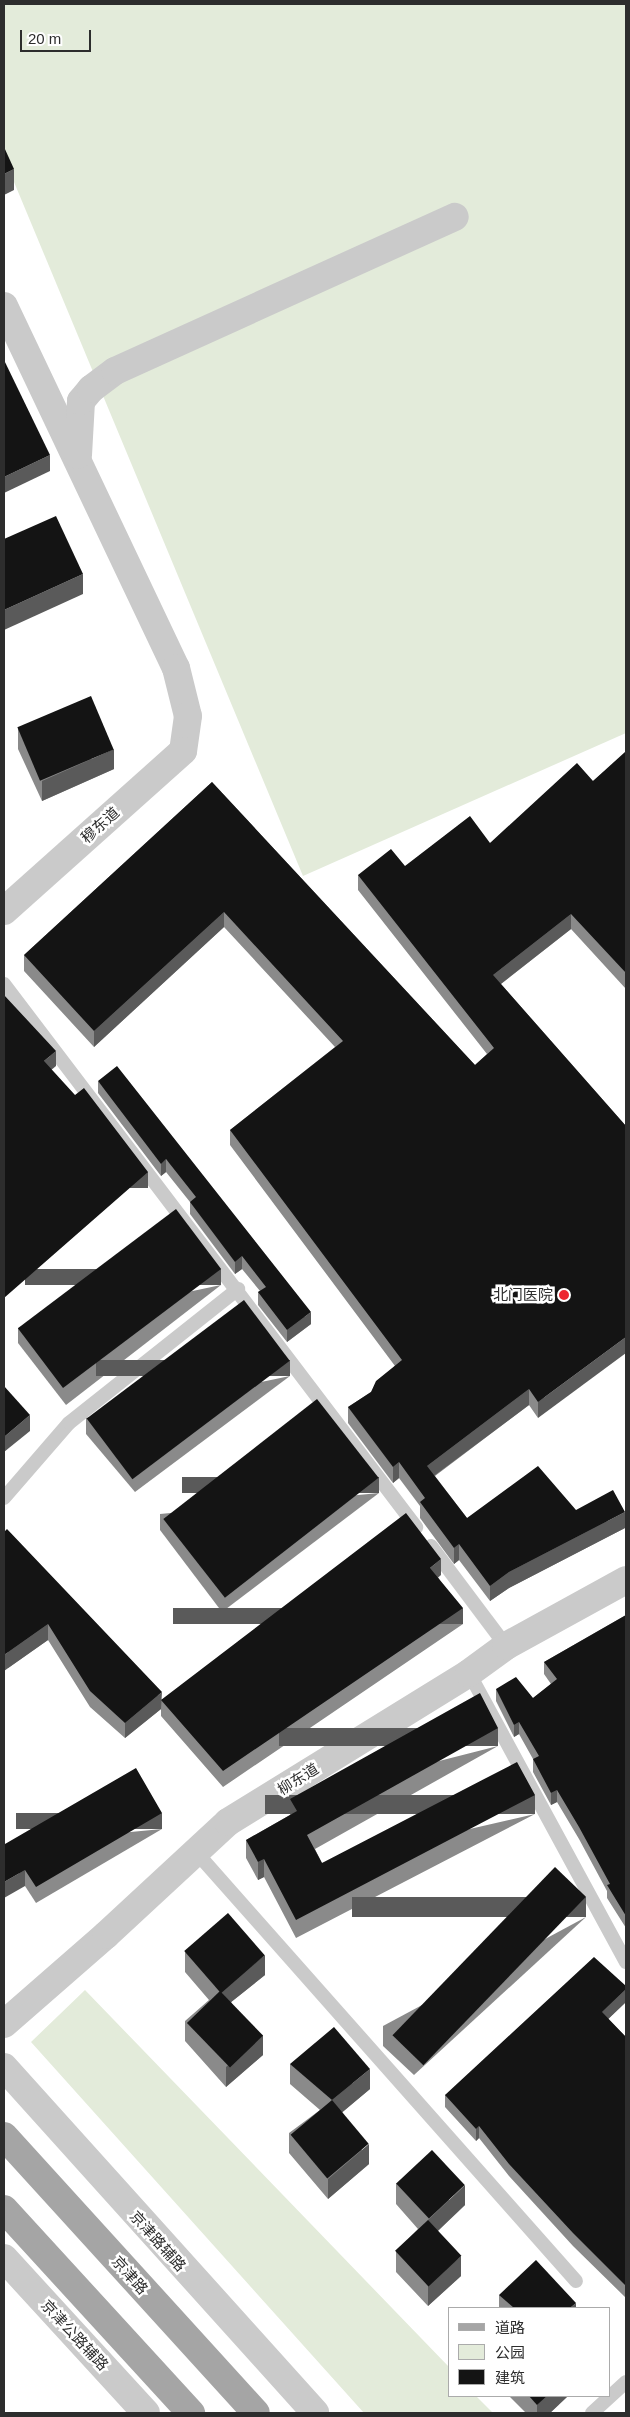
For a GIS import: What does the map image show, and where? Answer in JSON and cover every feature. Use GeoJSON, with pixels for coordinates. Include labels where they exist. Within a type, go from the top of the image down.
{"type":"FeatureCollection","features":[{"type":"Feature","properties":{"kind":"main road","name":"京津路"},"geometry":{"type":"LineString","coordinates":[[4,2136],[256,2413]]}},
{"type":"Feature","properties":{"kind":"main road"},"geometry":{"type":"LineString","coordinates":[[4,2208],[191,2413]]}},
{"type":"Feature","properties":{"kind":"street"},"geometry":{"type":"LineString","coordinates":[[78,461],[81,401],[91,388],[115,371],[455,217]]}},
{"type":"Feature","properties":{"kind":"street"},"geometry":{"type":"LineString","coordinates":[[4,306],[78,461]]}},
{"type":"Feature","properties":{"kind":"street","name":"穆东道"},"geometry":{"type":"LineString","coordinates":[[4,911],[183,751],[188,734],[188,716],[176,668],[78,461]]}},
{"type":"Feature","properties":{"kind":"street","name":"柳东道"},"geometry":{"type":"LineString","coordinates":[[4,2024],[228,1822],[469,1673],[506,1646],[626,1580]]}},
{"type":"Feature","properties":{"kind":"street","name":"京津路辅路"},"geometry":{"type":"LineString","coordinates":[[4,2067],[315,2413]]}},
{"type":"Feature","properties":{"kind":"street","name":"京津公路辅路"},"geometry":{"type":"LineString","coordinates":[[4,2258],[146,2413]]}},
{"type":"Feature","properties":{"kind":"lane"},"geometry":{"type":"LineString","coordinates":[[4,984],[238,1290],[506,1646]]}},
{"type":"Feature","properties":{"kind":"lane"},"geometry":{"type":"LineString","coordinates":[[4,1498],[69,1423],[238,1290]]}},
{"type":"Feature","properties":{"kind":"lane"},"geometry":{"type":"LineString","coordinates":[[469,1673],[626,1962]]}},
{"type":"Feature","properties":{"kind":"lane"},"geometry":{"type":"LineString","coordinates":[[196,1852],[576,2281]]}},
{"type":"Feature","properties":{"kind":"lane"},"geometry":{"type":"LineString","coordinates":[[610,2397],[626,2382]]}},
{"type":"Feature","properties":{"kind":"lane"},"geometry":{"type":"LineString","coordinates":[[592,2413],[610,2397]]}},
{"type":"Feature","properties":{"kind":"green space"},"geometry":{"type":"Polygon","coordinates":[[[4,4],[626,4],[626,733],[303,876],[4,158],[4,4]]]}},
{"type":"Feature","properties":{"kind":"green space"},"geometry":{"type":"Polygon","coordinates":[[[85,1990],[448,2366],[448,2397],[477,2397],[493,2413],[364,2413],[31,2042],[85,1990]]]}},
{"type":"Feature","properties":{"kind":"building"},"geometry":{"type":"Polygon","coordinates":[[[4,147],[14,169],[4,174],[4,147]]]}},
{"type":"Feature","properties":{"kind":"building"},"geometry":{"type":"Polygon","coordinates":[[[4,360],[50,455],[4,477],[4,360]]]}},
{"type":"Feature","properties":{"kind":"building"},"geometry":{"type":"Polygon","coordinates":[[[56,516],[83,574],[4,610],[4,539],[56,516]]]}},
{"type":"Feature","properties":{"kind":"building"},"geometry":{"type":"Polygon","coordinates":[[[91,696],[114,749],[40,781],[17,727],[91,696]]]}},
{"type":"Feature","properties":{"kind":"building"},"geometry":{"type":"Polygon","coordinates":[[[625,752],[626,973],[571,914],[493,975],[626,1126],[626,1337],[538,1402],[529,1389],[427,1466],[467,1518],[538,1466],[576,1510],[613,1490],[625,1512],[509,1572],[490,1586],[459,1544],[454,1548],[420,1502],[425,1498],[399,1462],[393,1467],[348,1407],[371,1392],[376,1381],[402,1360],[230,1130],[343,1041],[224,912],[94,1031],[24,955],[212,782],[475,1065],[494,1048],[358,875],[391,849],[405,866],[470,816],[490,843],[577,763],[593,781],[625,752]]]}},
{"type":"Feature","properties":{"kind":"building"},"geometry":{"type":"Polygon","coordinates":[[[4,995],[56,1051],[44,1061],[75,1095],[84,1088],[148,1172],[4,1298],[4,995]]]}},
{"type":"Feature","properties":{"kind":"building"},"geometry":{"type":"Polygon","coordinates":[[[117,1066],[311,1312],[287,1330],[258,1292],[266,1287],[242,1256],[235,1262],[190,1202],[196,1197],[166,1159],[161,1164],[98,1081],[117,1066]]]}},
{"type":"Feature","properties":{"kind":"building"},"geometry":{"type":"Polygon","coordinates":[[[176,1209],[221,1269],[63,1388],[18,1328],[176,1209]]]}},
{"type":"Feature","properties":{"kind":"building"},"geometry":{"type":"Polygon","coordinates":[[[244,1300],[290,1361],[132,1479],[87,1419],[244,1300]]]}},
{"type":"Feature","properties":{"kind":"building"},"geometry":{"type":"Polygon","coordinates":[[[4,1386],[30,1415],[4,1437],[4,1386]]]}},
{"type":"Feature","properties":{"kind":"building"},"geometry":{"type":"Polygon","coordinates":[[[317,1399],[379,1478],[225,1598],[163,1519],[317,1399]]]}},
{"type":"Feature","properties":{"kind":"building"},"geometry":{"type":"Polygon","coordinates":[[[406,1513],[441,1559],[430,1568],[463,1608],[223,1771],[161,1700],[406,1513]]]}},
{"type":"Feature","properties":{"kind":"building"},"geometry":{"type":"Polygon","coordinates":[[[7,1529],[162,1692],[125,1723],[90,1691],[48,1624],[4,1655],[4,1532],[7,1529]]]}},
{"type":"Feature","properties":{"kind":"building"},"geometry":{"type":"Polygon","coordinates":[[[626,1615],[626,1916],[607,1885],[610,1884],[557,1790],[551,1793],[533,1759],[539,1756],[519,1722],[514,1725],[496,1689],[516,1677],[533,1698],[557,1679],[544,1662],[626,1615]]]}},
{"type":"Feature","properties":{"kind":"building"},"geometry":{"type":"Polygon","coordinates":[[[480,1693],[498,1728],[307,1835],[322,1863],[517,1762],[535,1795],[296,1920],[264,1859],[258,1862],[246,1840],[297,1811],[290,1799],[480,1693]]]}},
{"type":"Feature","properties":{"kind":"building"},"geometry":{"type":"Polygon","coordinates":[[[136,1768],[162,1813],[36,1887],[25,1870],[4,1882],[4,1842],[5,1844],[136,1768]]]}},
{"type":"Feature","properties":{"kind":"building"},"geometry":{"type":"Polygon","coordinates":[[[555,1867],[586,1897],[423,2065],[392,2035],[555,1867]]]}},
{"type":"Feature","properties":{"kind":"building"},"geometry":{"type":"Polygon","coordinates":[[[228,1913],[265,1955],[221,1993],[184,1951],[228,1913]]]}},
{"type":"Feature","properties":{"kind":"building"},"geometry":{"type":"Polygon","coordinates":[[[594,1957],[626,1986],[626,1989],[602,2012],[626,2037],[626,2286],[573,2233],[509,2164],[479,2126],[476,2129],[445,2095],[594,1957]]]}},
{"type":"Feature","properties":{"kind":"building"},"geometry":{"type":"Polygon","coordinates":[[[220,1991],[263,2036],[230,2068],[187,2023],[220,1991]]]}},
{"type":"Feature","properties":{"kind":"building"},"geometry":{"type":"Polygon","coordinates":[[[334,2027],[370,2069],[332,2100],[290,2064],[334,2027]]]}},
{"type":"Feature","properties":{"kind":"building"},"geometry":{"type":"Polygon","coordinates":[[[332,2100],[369,2144],[327,2178],[291,2135],[332,2100]]]}},
{"type":"Feature","properties":{"kind":"building"},"geometry":{"type":"Polygon","coordinates":[[[432,2150],[465,2185],[429,2219],[396,2183],[432,2150]]]}},
{"type":"Feature","properties":{"kind":"building"},"geometry":{"type":"Polygon","coordinates":[[[428,2220],[461,2256],[429,2287],[395,2251],[428,2220]]]}},
{"type":"Feature","properties":{"kind":"building"},"geometry":{"type":"Polygon","coordinates":[[[536,2260],[576,2303],[571,2307],[513,2307],[499,2295],[536,2260]]]}},
{"type":"Feature","properties":{"kind":"building"},"geometry":{"type":"Polygon","coordinates":[[[530,2397],[546,2397],[537,2405],[530,2397]]]}},
{"type":"Feature","properties":{"kind":"place","name":"北门医院"},"geometry":{"type":"Point","coordinates":[564,1295]}}]}
